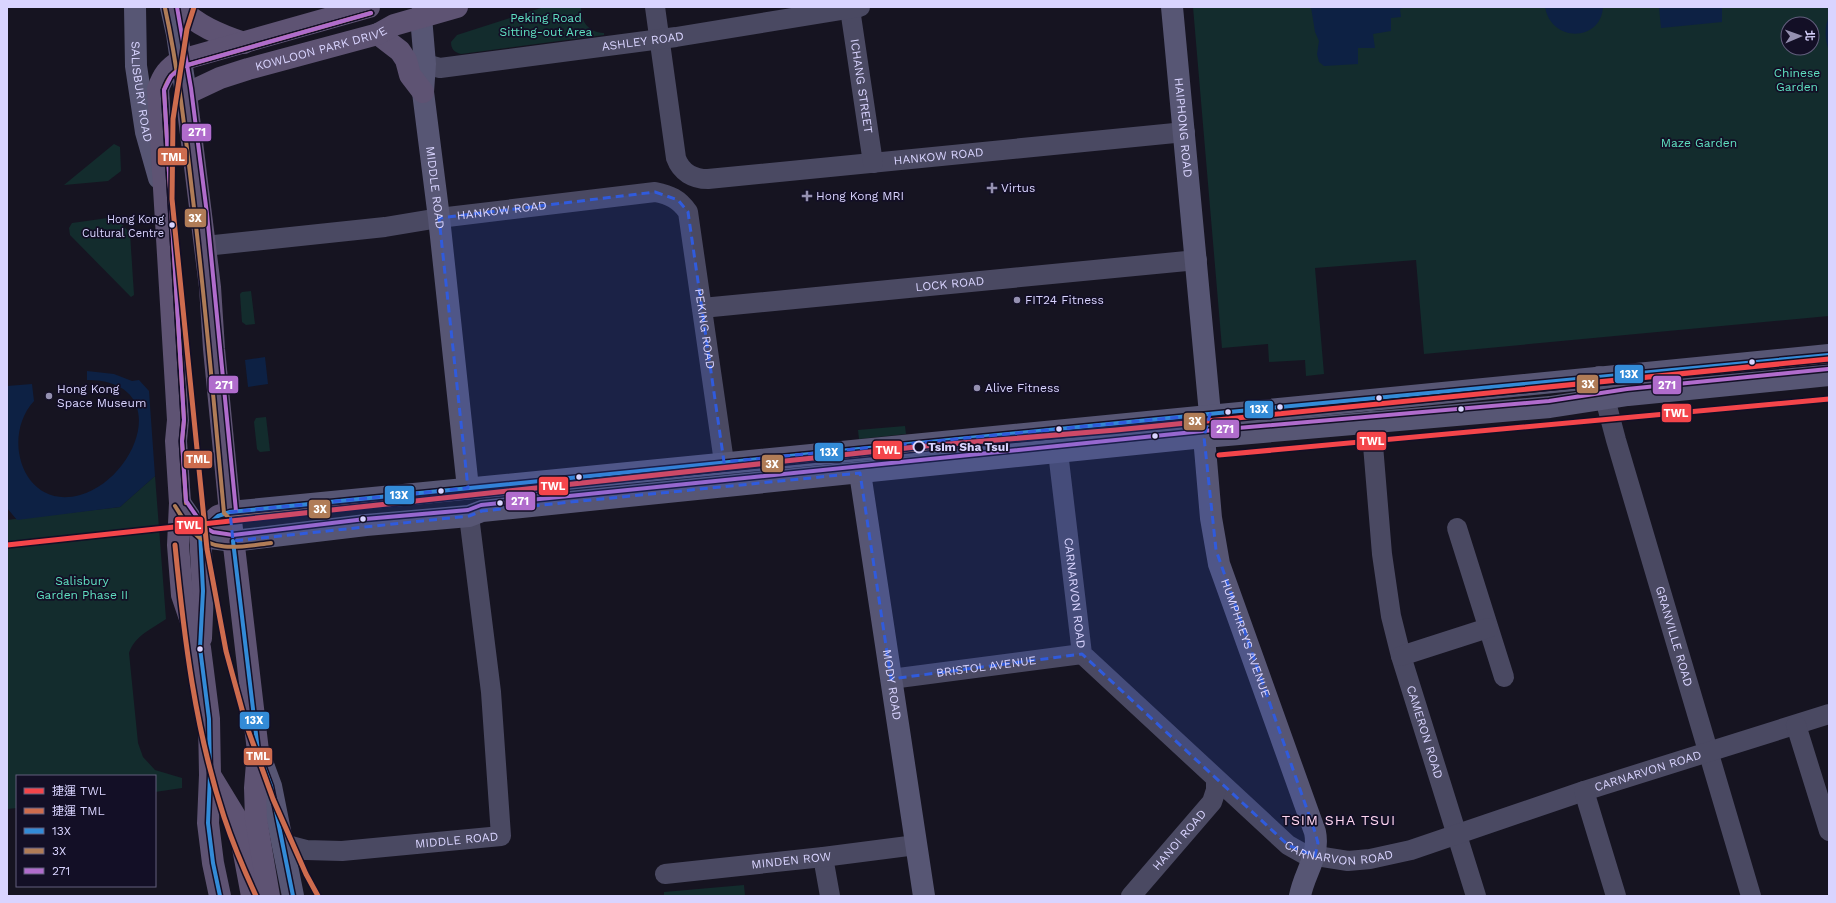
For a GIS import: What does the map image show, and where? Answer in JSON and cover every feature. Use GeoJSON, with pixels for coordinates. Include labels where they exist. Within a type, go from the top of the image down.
{"type":"FeatureCollection","features":[{"type":"Feature","properties":{"kind":"main road","name":"SALISBURY ROAD"},"geometry":{"type":"LineString","coordinates":[[135,7],[136,66],[142,111],[146,132],[165,198]]}},
{"type":"Feature","properties":{"kind":"main road"},"geometry":{"type":"LineString","coordinates":[[171,7],[186,94],[205,246],[230,512],[258,751],[255,788],[256,819],[269,896]]}},
{"type":"Feature","properties":{"kind":"main road"},"geometry":{"type":"LineString","coordinates":[[179,7],[196,21],[209,29],[244,43]]}},
{"type":"Feature","properties":{"kind":"main road"},"geometry":{"type":"LineString","coordinates":[[181,60],[369,7]]}},
{"type":"Feature","properties":{"kind":"main road","name":"KOWLOON PARK DRIVE"},"geometry":{"type":"LineString","coordinates":[[186,94],[220,78],[248,69],[378,34],[423,12],[457,7]]}},
{"type":"Feature","properties":{"kind":"main road","name":"HAIPHONG ROAD"},"geometry":{"type":"LineString","coordinates":[[1172,7],[1197,260],[1210,414]]}},
{"type":"Feature","properties":{"kind":"main road","name":"MIDDLE ROAD"},"geometry":{"type":"LineString","coordinates":[[423,12],[425,64],[423,92],[439,218],[468,488]]}},
{"type":"Feature","properties":{"kind":"main road"},"geometry":{"type":"LineString","coordinates":[[378,34],[400,51],[406,60],[410,75],[423,92]]}},
{"type":"Feature","properties":{"kind":"main road","name":"SALISBURY ROAD"},"geometry":{"type":"LineString","coordinates":[[181,60],[169,68],[162,78],[158,89],[178,420],[176,441],[180,503],[178,545],[182,595],[200,648],[209,719],[210,775],[208,823],[213,863],[220,896]]}},
{"type":"Feature","properties":{"kind":"main road"},"geometry":{"type":"LineString","coordinates":[[200,532],[218,516],[230,512],[1210,414],[1829,355]]}},
{"type":"Feature","properties":{"kind":"main road"},"geometry":{"type":"LineString","coordinates":[[180,503],[200,532],[211,538],[234,541],[366,525],[469,516],[482,511],[1204,437],[1550,407],[1604,398],[1829,375]]}},
{"type":"Feature","properties":{"kind":"main road","name":"HUMPHREYS AVENUE"},"geometry":{"type":"LineString","coordinates":[[1210,414],[1210,421],[1204,430],[1204,437],[1211,518],[1216,550],[1318,843],[1300,896]]}},
{"type":"Feature","properties":{"kind":"main road","name":"MODY ROAD"},"geometry":{"type":"LineString","coordinates":[[860,473],[924,896]]}},
{"type":"Feature","properties":{"kind":"main road"},"geometry":{"type":"LineString","coordinates":[[200,532],[203,591],[200,648]]}},
{"type":"Feature","properties":{"kind":"main road"},"geometry":{"type":"LineString","coordinates":[[258,751],[271,786],[293,896]]}},
{"type":"Feature","properties":{"kind":"main road"},"geometry":{"type":"LineString","coordinates":[[210,775],[238,821],[252,896]]}},
{"type":"Feature","properties":{"kind":"street"},"geometry":{"type":"LineString","coordinates":[[655,7],[659,39]]}},
{"type":"Feature","properties":{"kind":"street","name":"ASHLEY ROAD"},"geometry":{"type":"LineString","coordinates":[[425,64],[440,68],[659,39],[855,8]]}},
{"type":"Feature","properties":{"kind":"street","name":"ICHANG STREET"},"geometry":{"type":"LineString","coordinates":[[855,8],[873,163]]}},
{"type":"Feature","properties":{"kind":"street","name":"HANKOW ROAD"},"geometry":{"type":"LineString","coordinates":[[659,39],[676,158],[682,168],[692,176],[708,179],[1185,132]]}},
{"type":"Feature","properties":{"kind":"street","name":"HANKOW ROAD"},"geometry":{"type":"LineString","coordinates":[[205,246],[385,227],[439,218],[655,192],[668,194],[678,200]]}},
{"type":"Feature","properties":{"kind":"street","name":"PEKING ROAD"},"geometry":{"type":"LineString","coordinates":[[678,200],[688,212],[724,462]]}},
{"type":"Feature","properties":{"kind":"street","name":"LOCK ROAD"},"geometry":{"type":"LineString","coordinates":[[702,308],[1197,260]]}},
{"type":"Feature","properties":{"kind":"street","name":"GRANVILLE ROAD"},"geometry":{"type":"LineString","coordinates":[[1599,376],[1604,398],[1751,896]]}},
{"type":"Feature","properties":{"kind":"street","name":"CAMERON ROAD"},"geometry":{"type":"LineString","coordinates":[[1371,422],[1382,562],[1391,616],[1401,656],[1476,896]]}},
{"type":"Feature","properties":{"kind":"street","name":"CARNARVON ROAD"},"geometry":{"type":"LineString","coordinates":[[1058,452],[1082,654],[1288,845],[1304,854],[1348,861],[1370,860],[1411,850],[1584,791],[1829,714]]}},
{"type":"Feature","properties":{"kind":"street","name":"MIDDLE ROAD"},"geometry":{"type":"LineString","coordinates":[[283,844],[306,850],[342,851],[501,836],[491,692],[469,516]]}},
{"type":"Feature","properties":{"kind":"street"},"geometry":{"type":"LineString","coordinates":[[1457,528],[1504,678]]}},
{"type":"Feature","properties":{"kind":"street"},"geometry":{"type":"LineString","coordinates":[[1401,656],[1488,628]]}},
{"type":"Feature","properties":{"kind":"street","name":"BRISTOL AVENUE"},"geometry":{"type":"LineString","coordinates":[[890,679],[1082,654]]}},
{"type":"Feature","properties":{"kind":"street"},"geometry":{"type":"LineString","coordinates":[[1796,725],[1829,831]]}},
{"type":"Feature","properties":{"kind":"street","name":"HANOI ROAD"},"geometry":{"type":"LineString","coordinates":[[1131,896],[1212,802],[1216,790],[1216,779]]}},
{"type":"Feature","properties":{"kind":"street"},"geometry":{"type":"LineString","coordinates":[[1584,791],[1616,896]]}},
{"type":"Feature","properties":{"kind":"street","name":"MINDEN ROW"},"geometry":{"type":"LineString","coordinates":[[665,874],[686,878],[916,845]]}},
{"type":"Feature","properties":{"kind":"street"},"geometry":{"type":"LineString","coordinates":[[823,858],[830,896]]}},
{"type":"Feature","properties":{"kind":"highlighted area"},"geometry":{"type":"Polygon","coordinates":[[[655,192],[678,200],[688,212],[724,462],[1210,414],[1204,437],[1216,550],[1315,832],[1318,843],[1315,856],[1288,845],[1082,654],[891,679],[860,473],[482,511],[469,516],[233,541],[230,512],[468,488],[439,218],[655,192]]]}},
{"type":"Feature","properties":{"kind":"green space","name":"Peking Road Sitting-out Area"},"geometry":{"type":"Polygon","coordinates":[[[544,7],[581,7],[582,17],[586,25],[594,31],[604,33],[604,35],[461,54],[452,48],[451,42],[457,35],[544,7]]]}},
{"type":"Feature","properties":{"kind":"green space"},"geometry":{"type":"Polygon","coordinates":[[[1193,7],[1829,7],[1829,316],[1424,354],[1416,260],[1315,268],[1324,374],[1306,376],[1305,360],[1269,362],[1268,344],[1222,348],[1193,7]]]}},
{"type":"Feature","properties":{"kind":"green space"},"geometry":{"type":"Polygon","coordinates":[[[114,144],[120,147],[121,171],[108,181],[64,185],[114,144]]]}},
{"type":"Feature","properties":{"kind":"green space"},"geometry":{"type":"Polygon","coordinates":[[[115,217],[130,233],[134,295],[131,297],[70,235],[69,228],[72,223],[115,217]]]}},
{"type":"Feature","properties":{"kind":"green space"},"geometry":{"type":"Polygon","coordinates":[[[251,291],[255,324],[246,325],[242,322],[240,294],[242,292],[251,291]]]}},
{"type":"Feature","properties":{"kind":"green space"},"geometry":{"type":"Polygon","coordinates":[[[266,417],[270,451],[260,452],[257,449],[254,422],[256,418],[266,417]]]}},
{"type":"Feature","properties":{"kind":"green space"},"geometry":{"type":"Polygon","coordinates":[[[905,426],[906,434],[859,439],[858,430],[905,426]]]}},
{"type":"Feature","properties":{"kind":"green space","name":"Salisbury Garden Phase II"},"geometry":{"type":"Polygon","coordinates":[[[155,476],[166,619],[140,637],[135,642],[129,653],[138,743],[143,757],[155,770],[182,778],[182,788],[156,792],[156,775],[16,775],[16,808],[7,809],[7,520],[120,507],[155,476]]]}},
{"type":"Feature","properties":{"kind":"green space"},"geometry":{"type":"Polygon","coordinates":[[[744,885],[745,896],[664,896],[664,892],[744,885]]]}},
{"type":"Feature","properties":{"kind":"water"},"geometry":{"type":"Polygon","coordinates":[[[1311,7],[1406,7],[1400,9],[1401,17],[1391,18],[1391,31],[1373,34],[1375,48],[1358,48],[1358,64],[1324,66],[1319,62],[1317,54],[1319,41],[1315,32],[1311,7]]]}},
{"type":"Feature","properties":{"kind":"water"},"geometry":{"type":"Polygon","coordinates":[[[1545,7],[1603,7],[1600,19],[1594,27],[1585,32],[1576,34],[1565,32],[1556,27],[1549,19],[1545,7]]]}},
{"type":"Feature","properties":{"kind":"water"},"geometry":{"type":"Polygon","coordinates":[[[1659,7],[1722,7],[1722,22],[1661,28],[1659,7]]]}},
{"type":"Feature","properties":{"kind":"water"},"geometry":{"type":"Polygon","coordinates":[[[1829,17],[1829,51],[1826,25],[1829,17]]]}},
{"type":"Feature","properties":{"kind":"water"},"geometry":{"type":"Polygon","coordinates":[[[265,357],[268,384],[248,387],[245,360],[265,357]]]}},
{"type":"Feature","properties":{"kind":"water"},"geometry":{"type":"Polygon","coordinates":[[[87,371],[114,374],[132,381],[139,380],[149,391],[155,476],[120,507],[17,520],[7,508],[7,386],[32,384],[34,401],[24,416],[19,434],[19,451],[23,468],[32,482],[44,492],[61,497],[80,495],[101,485],[118,470],[131,451],[138,431],[138,412],[130,396],[114,384],[87,380],[87,371]]]}},
{"type":"Feature","properties":{"kind":"metro line","name":"TML"},"geometry":{"type":"LineString","coordinates":[[194,7],[187,29],[173,119],[172,199],[207,549],[226,651],[246,724],[273,799],[306,874],[318,896]]}},
{"type":"Feature","properties":{"kind":"metro line","name":"TWL"},"geometry":{"type":"LineString","coordinates":[[7,545],[925,446],[1116,430],[1829,359]]}},
{"type":"Feature","properties":{"kind":"metro line","name":"TWL"},"geometry":{"type":"LineString","coordinates":[[1219,455],[1829,399]]}},
{"type":"Feature","properties":{"kind":"metro line","name":"TML"},"geometry":{"type":"LineString","coordinates":[[175,545],[182,614],[192,682],[205,750],[227,827],[256,896]]}},
{"type":"Feature","properties":{"kind":"transit line","name":"271"},"geometry":{"type":"LineString","coordinates":[[177,7],[191,88],[207,214],[236,511]]}},
{"type":"Feature","properties":{"kind":"transit line","name":"3X"},"geometry":{"type":"LineString","coordinates":[[165,8],[174,53],[184,122],[201,271],[224,513],[229,518],[1230,418],[1829,361]]}},
{"type":"Feature","properties":{"kind":"transit line","name":"3X"},"geometry":{"type":"LineString","coordinates":[[186,503],[182,441],[184,420],[164,90],[171,76],[184,66],[371,13]]}},
{"type":"Feature","properties":{"kind":"transit line","name":"271"},"geometry":{"type":"LineString","coordinates":[[371,13],[184,66],[171,76],[164,90],[184,420],[182,441],[186,501],[204,527],[213,532],[233,535],[365,519],[468,510],[481,505],[1203,431],[1549,401],[1627,389],[1828,369]]}},
{"type":"Feature","properties":{"kind":"transit line","name":"13X"},"geometry":{"type":"LineString","coordinates":[[220,896],[213,863],[208,823],[210,775],[209,719],[200,648],[203,591],[200,532],[218,516],[230,512],[1229,412],[1829,355]]}},
{"type":"Feature","properties":{"kind":"transit line","name":"3X"},"geometry":{"type":"LineString","coordinates":[[175,506],[193,532],[201,539],[210,543],[230,547],[271,543]]}},
{"type":"Feature","properties":{"kind":"transit line","name":"13X"},"geometry":{"type":"LineString","coordinates":[[233,541],[258,751],[271,786],[293,896]]}},
{"type":"Feature","properties":{"kind":"place","name":"Virtus"},"geometry":{"type":"Point","coordinates":[992,188]}},
{"type":"Feature","properties":{"kind":"place","name":"Hong Kong MRI"},"geometry":{"type":"Point","coordinates":[807,196]}},
{"type":"Feature","properties":{"kind":"place","name":"Hong Kong Cultural Centre"},"geometry":{"type":"Point","coordinates":[172,225]}},
{"type":"Feature","properties":{"kind":"place","name":"FIT24 Fitness"},"geometry":{"type":"Point","coordinates":[1017,300]}},
{"type":"Feature","properties":{"kind":"place","name":"Alive Fitness"},"geometry":{"type":"Point","coordinates":[977,388]}},
{"type":"Feature","properties":{"kind":"place","name":"Hong Kong Space Museum"},"geometry":{"type":"Point","coordinates":[49,396]}},
{"type":"Feature","properties":{"kind":"place","name":"Tsim Sha Tsui"},"geometry":{"type":"Point","coordinates":[919,447]}},
{"type":"Feature","properties":{"kind":"district","name":"TSIM SHA TSUI"},"geometry":{"type":"Point","coordinates":[1339,820]}},
{"type":"Feature","properties":{"kind":"park label","name":"Chinese Garden"},"geometry":{"type":"Point","coordinates":[1797,80]}},
{"type":"Feature","properties":{"kind":"park label","name":"Maze Garden"},"geometry":{"type":"Point","coordinates":[1699,143]}}]}
